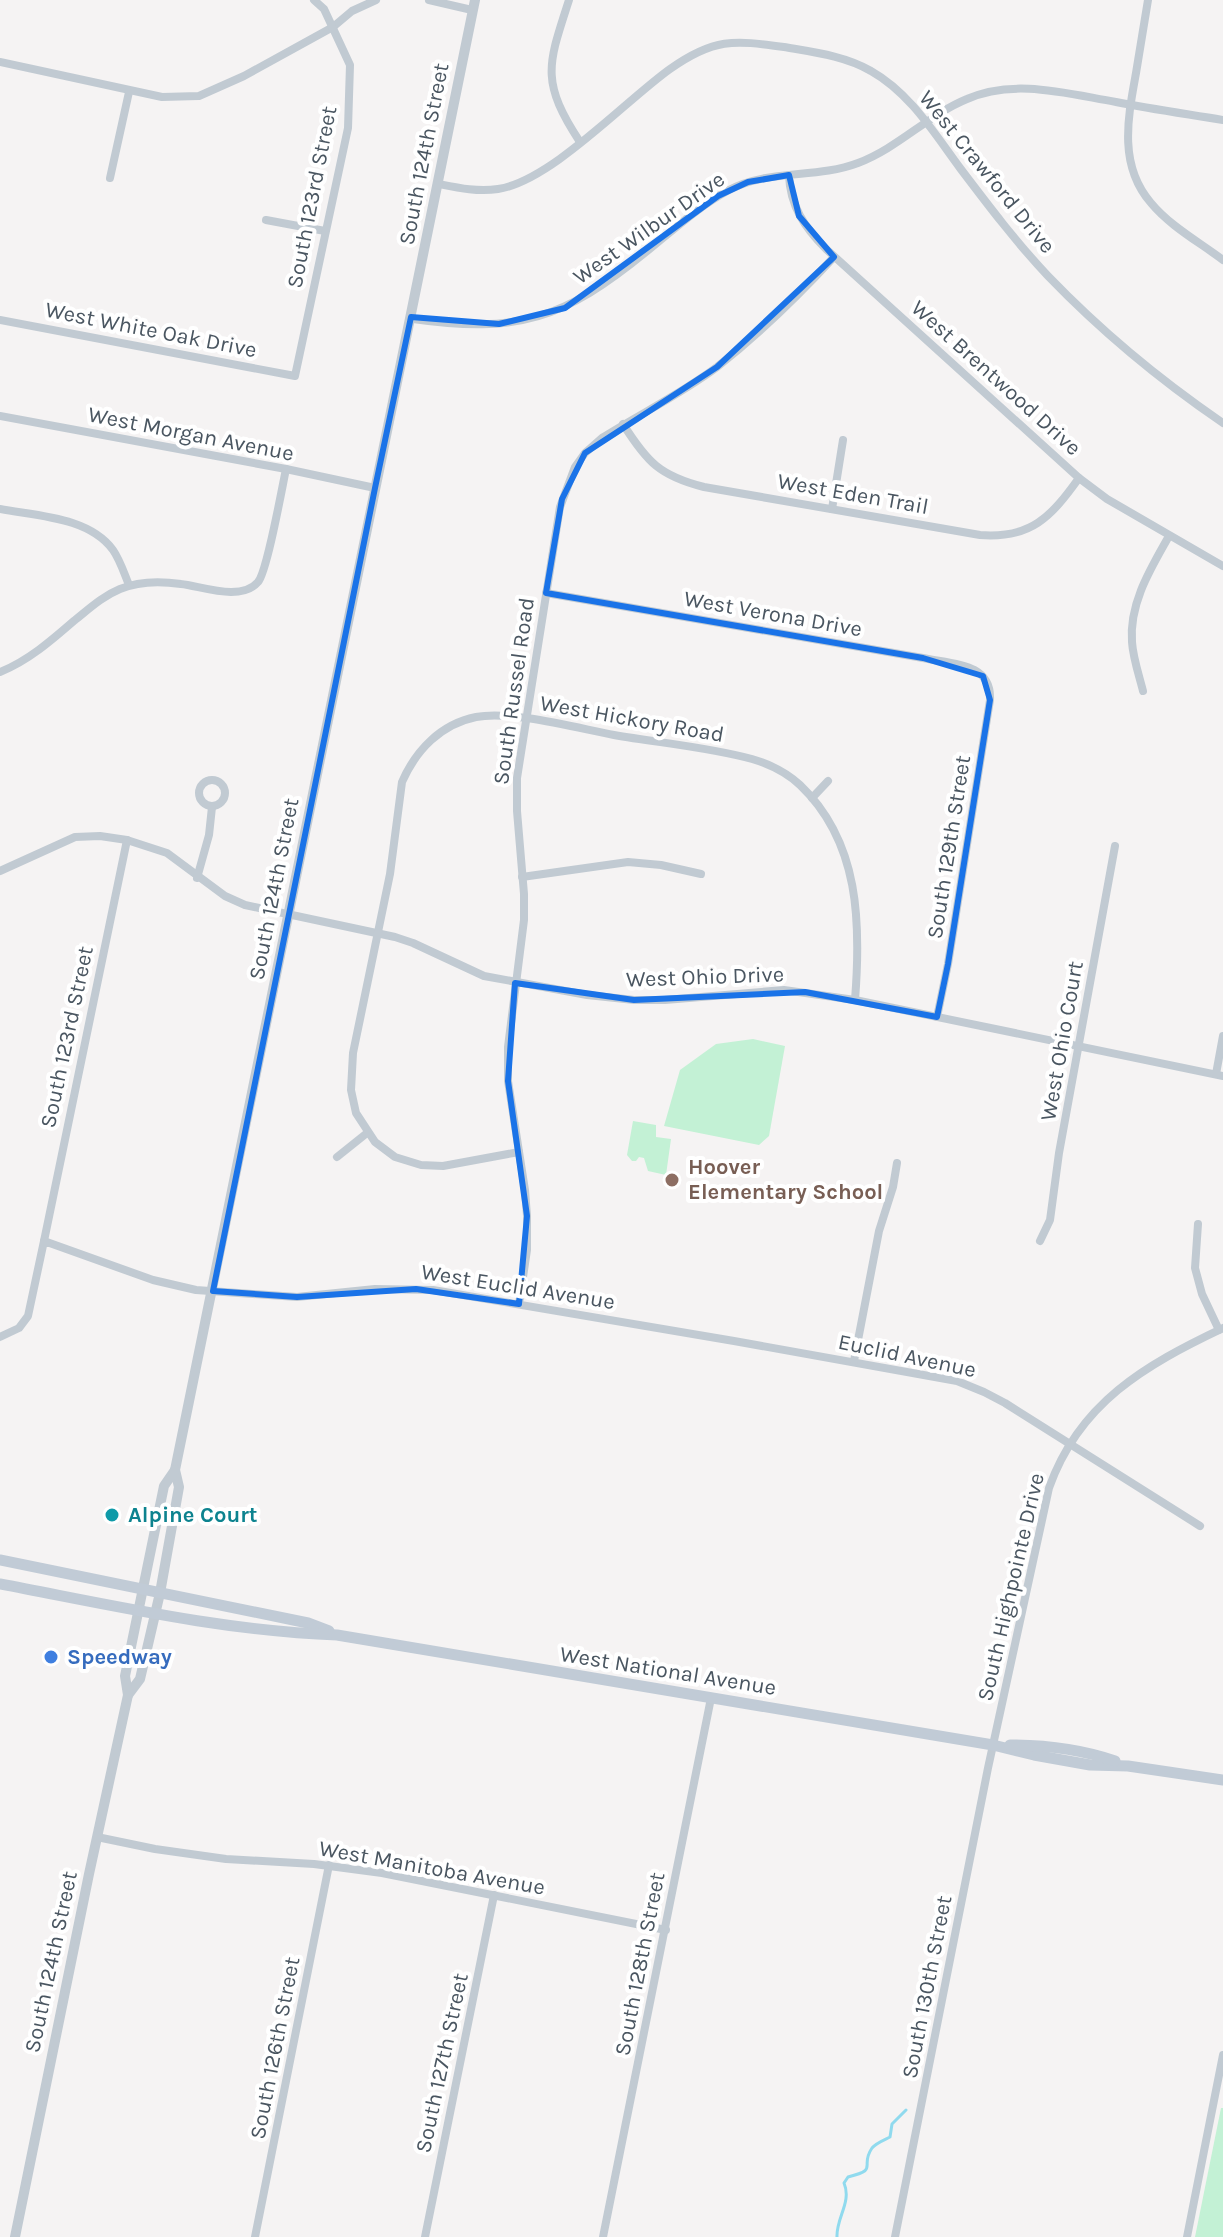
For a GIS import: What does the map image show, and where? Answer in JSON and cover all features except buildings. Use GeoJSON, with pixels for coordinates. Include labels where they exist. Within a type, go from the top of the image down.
{"type":"FeatureCollection","features":[{"type":"Feature","properties":{"kind":"main road","name":"West National Avenue"},"geometry":{"type":"LineString","coordinates":[[0,1560],[308,1623],[337,1635]]}},
{"type":"Feature","properties":{"kind":"main road","name":"West National Avenue"},"geometry":{"type":"LineString","coordinates":[[0,1584],[137,1610],[226,1624],[337,1635],[993,1745],[1064,1748],[1091,1753],[1128,1766],[1223,1780]]}},
{"type":"Feature","properties":{"kind":"street","name":"South 123rd Street"},"geometry":{"type":"LineString","coordinates":[[295,376],[348,128],[350,65],[324,9],[314,0]]}},
{"type":"Feature","properties":{"kind":"street"},"geometry":{"type":"LineString","coordinates":[[0,62],[129,92],[162,97],[199,96],[244,76],[333,27],[352,11],[376,0]]}},
{"type":"Feature","properties":{"kind":"street"},"geometry":{"type":"LineString","coordinates":[[429,0],[474,5]]}},
{"type":"Feature","properties":{"kind":"street"},"geometry":{"type":"LineString","coordinates":[[569,0],[554,44],[551,73],[556,101],[580,142]]}},
{"type":"Feature","properties":{"kind":"street"},"geometry":{"type":"LineString","coordinates":[[1148,0],[1130,105],[1127,146],[1132,169],[1145,195],[1167,219],[1223,260]]}},
{"type":"Feature","properties":{"kind":"street","name":"South 124th Street"},"geometry":{"type":"LineString","coordinates":[[15,2237],[128,1695],[125,1676],[137,1610],[164,1486],[175,1470],[213,1291],[474,5]]}},
{"type":"Feature","properties":{"kind":"street","name":"West Crawford Drive"},"geometry":{"type":"LineString","coordinates":[[439,184],[471,190],[508,187],[542,171],[687,57],[705,48],[737,42],[812,51],[859,65],[891,85],[927,123],[1002,223],[1071,300],[1139,360],[1223,423]]}},
{"type":"Feature","properties":{"kind":"street","name":"West Wilbur Drive"},"geometry":{"type":"LineString","coordinates":[[412,318],[470,326],[534,319],[565,308],[624,270],[718,196],[748,182],[856,164],[895,145],[965,99],[1000,90],[1040,90],[1223,120]]}},
{"type":"Feature","properties":{"kind":"street"},"geometry":{"type":"LineString","coordinates":[[110,178],[129,92]]}},
{"type":"Feature","properties":{"kind":"street","name":"West Brentwood Drive"},"geometry":{"type":"LineString","coordinates":[[789,175],[790,190],[799,216],[814,237],[1079,478],[1107,499],[1223,566]]}},
{"type":"Feature","properties":{"kind":"street"},"geometry":{"type":"LineString","coordinates":[[266,220],[325,231]]}},
{"type":"Feature","properties":{"kind":"street","name":"South Russel Road"},"geometry":{"type":"LineString","coordinates":[[519,1304],[527,1250],[527,1216],[508,1081],[509,1035],[524,920],[517,811],[518,769],[560,507],[570,477],[580,458],[591,447],[717,367],[767,325],[834,257]]}},
{"type":"Feature","properties":{"kind":"street","name":"West White Oak Drive"},"geometry":{"type":"LineString","coordinates":[[0,320],[295,376]]}},
{"type":"Feature","properties":{"kind":"street","name":"West Morgan Avenue"},"geometry":{"type":"LineString","coordinates":[[0,416],[375,488]]}},
{"type":"Feature","properties":{"kind":"street","name":"West Eden Trail"},"geometry":{"type":"LineString","coordinates":[[623,424],[659,469],[682,481],[980,535],[1009,535],[1038,524],[1052,512],[1079,478]]}},
{"type":"Feature","properties":{"kind":"street"},"geometry":{"type":"LineString","coordinates":[[832,509],[843,440]]}},
{"type":"Feature","properties":{"kind":"street"},"geometry":{"type":"LineString","coordinates":[[0,672],[13,667],[49,642],[103,597],[129,585],[159,582],[220,592],[245,590],[258,582],[265,566],[286,469]]}},
{"type":"Feature","properties":{"kind":"street"},"geometry":{"type":"LineString","coordinates":[[0,509],[87,528],[113,550],[129,585]]}},
{"type":"Feature","properties":{"kind":"street"},"geometry":{"type":"LineString","coordinates":[[1143,691],[1132,641],[1136,607],[1140,592],[1169,536]]}},
{"type":"Feature","properties":{"kind":"street","name":"West Verona Drive"},"geometry":{"type":"LineString","coordinates":[[546,593],[923,658],[971,668],[988,682]]}},
{"type":"Feature","properties":{"kind":"street","name":"South 129th Street"},"geometry":{"type":"LineString","coordinates":[[937,1017],[951,949],[990,700],[988,682]]}},
{"type":"Feature","properties":{"kind":"street","name":"West Hickory Road"},"geometry":{"type":"LineString","coordinates":[[367,1133],[356,1113],[351,1090],[353,1053],[392,860],[402,782],[413,761],[432,739],[460,721],[491,715],[525,718],[750,759],[783,772],[812,798],[833,831],[852,876],[858,946],[855,1000]]}},
{"type":"Feature","properties":{"kind":"street"},"geometry":{"type":"LineString","coordinates":[[812,798],[828,781]]}},
{"type":"Feature","properties":{"kind":"street"},"geometry":{"type":"LineString","coordinates":[[197,878],[209,835],[212,807]]}},
{"type":"Feature","properties":{"kind":"street","name":"West Ohio Drive"},"geometry":{"type":"LineString","coordinates":[[0,871],[75,837],[100,836],[127,840],[167,853],[197,878],[245,905],[413,943],[484,976],[516,983],[634,1000],[769,990],[805,992],[1220,1075]]}},
{"type":"Feature","properties":{"kind":"street","name":"South 123rd Street"},"geometry":{"type":"LineString","coordinates":[[44,1241],[127,840]]}},
{"type":"Feature","properties":{"kind":"street","name":"West Ohio Court"},"geometry":{"type":"LineString","coordinates":[[1040,1241],[1050,1220],[1059,1153],[1115,846]]}},
{"type":"Feature","properties":{"kind":"street"},"geometry":{"type":"LineString","coordinates":[[522,877],[628,862],[701,874]]}},
{"type":"Feature","properties":{"kind":"street"},"geometry":{"type":"LineString","coordinates":[[1220,1075],[1223,1036]]}},
{"type":"Feature","properties":{"kind":"street"},"geometry":{"type":"LineString","coordinates":[[337,1157],[367,1133],[386,1152],[406,1162],[421,1165],[443,1166],[519,1152]]}},
{"type":"Feature","properties":{"kind":"street"},"geometry":{"type":"LineString","coordinates":[[854,1361],[879,1231],[897,1163]]}},
{"type":"Feature","properties":{"kind":"street"},"geometry":{"type":"LineString","coordinates":[[1198,1224],[1195,1268],[1202,1294],[1221,1329]]}},
{"type":"Feature","properties":{"kind":"street"},"geometry":{"type":"LineString","coordinates":[[0,1337],[19,1328],[28,1316],[44,1241]]}},
{"type":"Feature","properties":{"kind":"street","name":"West Euclid Avenue"},"geometry":{"type":"LineString","coordinates":[[44,1241],[153,1280],[196,1290],[297,1297],[375,1289],[416,1289],[723,1339]]}},
{"type":"Feature","properties":{"kind":"street","name":"South Highpointe Drive"},"geometry":{"type":"LineString","coordinates":[[993,1745],[1049,1488],[1059,1462],[1087,1419],[1118,1388],[1144,1370],[1221,1329]]}},
{"type":"Feature","properties":{"kind":"street","name":"Euclid Avenue"},"geometry":{"type":"LineString","coordinates":[[723,1339],[927,1374],[973,1387],[1005,1403],[1200,1526]]}},
{"type":"Feature","properties":{"kind":"street","name":"South 124th Street"},"geometry":{"type":"LineString","coordinates":[[128,1695],[140,1679],[156,1613],[179,1487],[175,1470]]}},
{"type":"Feature","properties":{"kind":"street","name":"South 128th Street"},"geometry":{"type":"LineString","coordinates":[[603,2237],[711,1698]]}},
{"type":"Feature","properties":{"kind":"street","name":"South 130th Street"},"geometry":{"type":"LineString","coordinates":[[895,2237],[993,1745]]}},
{"type":"Feature","properties":{"kind":"street","name":"West Manitoba Avenue"},"geometry":{"type":"LineString","coordinates":[[97,1837],[226,1859],[329,1865],[382,1873],[666,1930]]}},
{"type":"Feature","properties":{"kind":"street","name":"South 126th Street"},"geometry":{"type":"LineString","coordinates":[[255,2237],[329,1865]]}},
{"type":"Feature","properties":{"kind":"street","name":"South 127th Street"},"geometry":{"type":"LineString","coordinates":[[425,2237],[494,1895]]}},
{"type":"Feature","properties":{"kind":"street"},"geometry":{"type":"LineString","coordinates":[[1187,2237],[1219,2095],[1223,2055]]}},
{"type":"Feature","properties":{"kind":"highlighted area"},"geometry":{"type":"Polygon","coordinates":[[[789,175],[799,216],[834,257],[717,367],[585,453],[562,499],[546,593],[923,658],[983,676],[990,700],[948,964],[937,1017],[805,992],[634,1000],[515,983],[508,1081],[527,1216],[519,1304],[416,1289],[297,1297],[213,1291],[375,488],[411,317],[499,324],[565,308],[718,196],[748,182],[789,175]]]}},
{"type":"Feature","properties":{"kind":"green space"},"geometry":{"type":"Polygon","coordinates":[[[753,1039],[785,1046],[769,1136],[759,1145],[664,1126],[680,1070],[716,1044],[753,1039]]]}},
{"type":"Feature","properties":{"kind":"green space"},"geometry":{"type":"Polygon","coordinates":[[[633,1121],[656,1125],[656,1137],[671,1139],[666,1175],[648,1171],[644,1158],[632,1161],[627,1155],[633,1121]]]}},
{"type":"Feature","properties":{"kind":"green space"},"geometry":{"type":"Polygon","coordinates":[[[1221,2108],[1223,2237],[1195,2237],[1221,2108]]]}},
{"type":"Feature","properties":{"kind":"waterway"},"geometry":{"type":"LineString","coordinates":[[837,2237],[846,2197],[844,2183],[848,2177],[866,2169],[872,2148],[890,2137],[892,2124],[906,2110]]}},
{"type":"Feature","properties":{"kind":"place","name":"Hoover Elementary School"},"geometry":{"type":"Point","coordinates":[672,1180]}},
{"type":"Feature","properties":{"kind":"place","name":"Alpine Court"},"geometry":{"type":"Point","coordinates":[112,1515]}},
{"type":"Feature","properties":{"kind":"place","name":"Speedway"},"geometry":{"type":"Point","coordinates":[51,1657]}}]}
